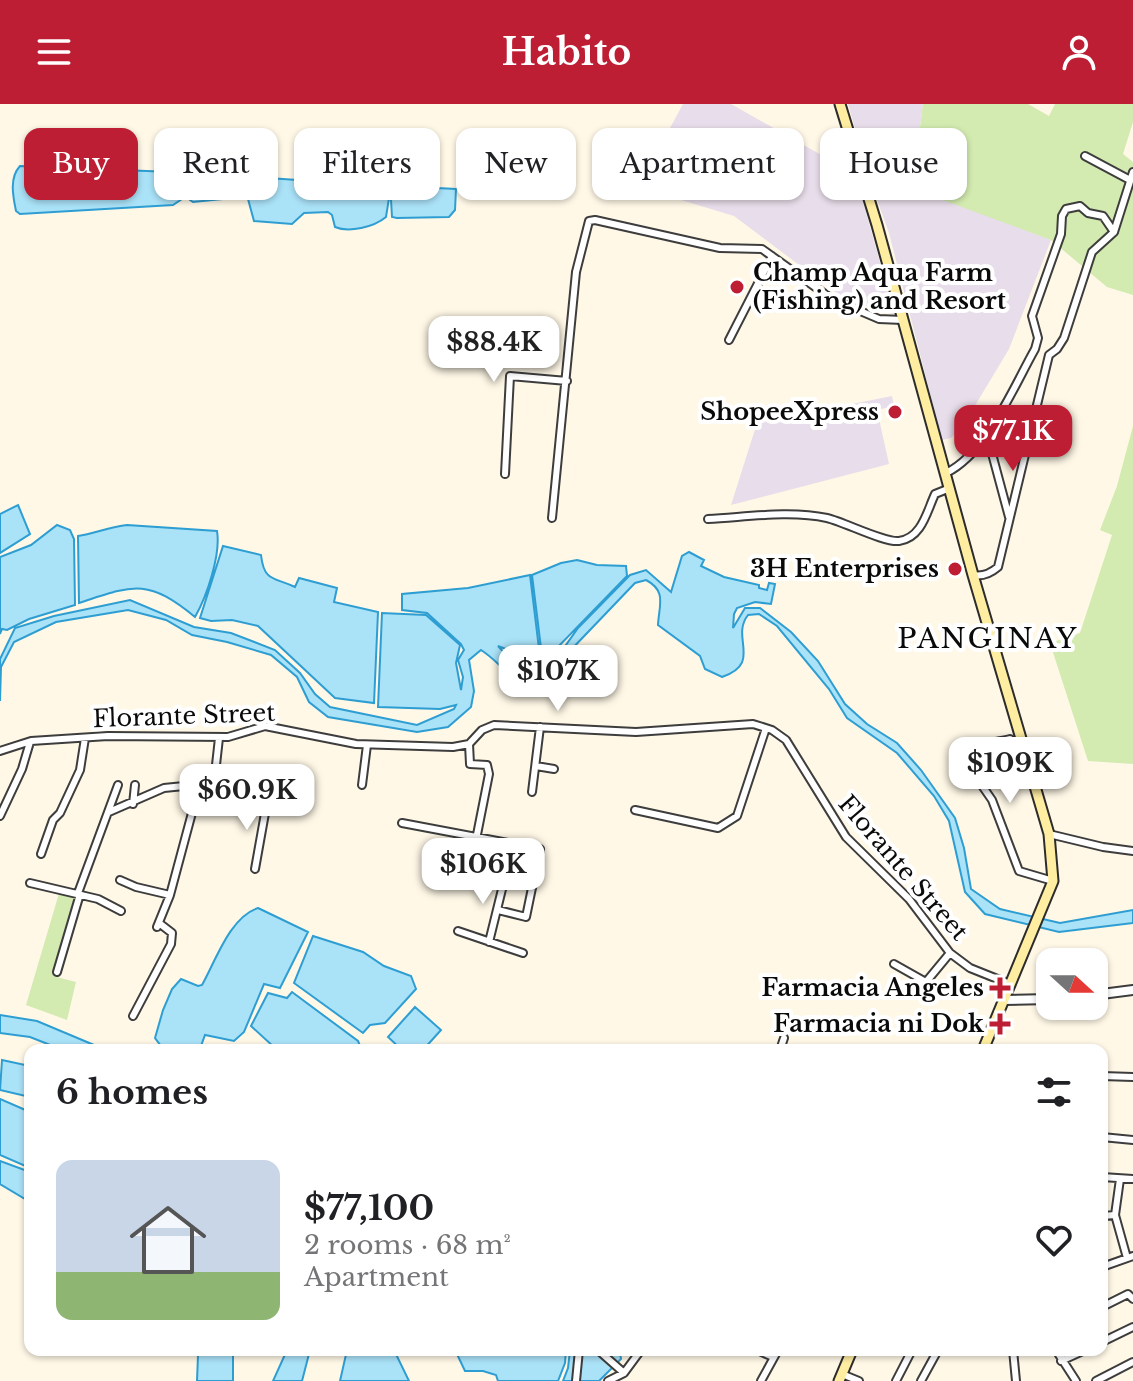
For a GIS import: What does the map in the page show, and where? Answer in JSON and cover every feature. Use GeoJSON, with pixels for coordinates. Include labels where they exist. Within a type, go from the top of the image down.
{"type":"FeatureCollection","features":[{"type":"Feature","properties":{"kind":"main road"},"geometry":{"type":"LineString","coordinates":[[840,104],[946,473],[1015,737],[1049,834],[1053,881],[986,1044]]}},
{"type":"Feature","properties":{"kind":"main road"},"geometry":{"type":"LineString","coordinates":[[840,1377],[849,1356]]}},
{"type":"Feature","properties":{"kind":"street"},"geometry":{"type":"LineString","coordinates":[[1085,156],[1130,180]]}},
{"type":"Feature","properties":{"kind":"street"},"geometry":{"type":"LineString","coordinates":[[973,575],[992,572],[998,567],[1049,355],[1064,338],[1092,252],[1114,232],[1133,172]]}},
{"type":"Feature","properties":{"kind":"street"},"geometry":{"type":"LineString","coordinates":[[946,473],[964,462],[987,434],[1035,349],[1038,338],[1032,316],[1061,234],[1062,216],[1066,209],[1080,206],[1088,213],[1103,216],[1114,232]]}},
{"type":"Feature","properties":{"kind":"street"},"geometry":{"type":"LineString","coordinates":[[552,518],[576,272],[589,221],[720,248],[762,249],[832,299],[879,319],[903,320]]}},
{"type":"Feature","properties":{"kind":"street"},"geometry":{"type":"LineString","coordinates":[[729,340],[772,256]]}},
{"type":"Feature","properties":{"kind":"street"},"geometry":{"type":"LineString","coordinates":[[1035,349],[1049,355]]}},
{"type":"Feature","properties":{"kind":"street"},"geometry":{"type":"LineString","coordinates":[[505,474],[510,376],[567,381]]}},
{"type":"Feature","properties":{"kind":"street"},"geometry":{"type":"LineString","coordinates":[[987,434],[1009,520]]}},
{"type":"Feature","properties":{"kind":"street"},"geometry":{"type":"LineString","coordinates":[[708,519],[766,515],[826,518],[897,542],[913,536],[920,529],[935,494],[950,488]]}},
{"type":"Feature","properties":{"kind":"street","name":"Florante Street"},"geometry":{"type":"LineString","coordinates":[[0,751],[30,742],[85,738],[160,735],[219,738],[265,726],[367,745],[453,747],[469,744],[482,730],[494,725],[636,732],[753,724],[786,740],[846,837],[909,899],[950,953],[970,968],[1010,984]]}},
{"type":"Feature","properties":{"kind":"street"},"geometry":{"type":"LineString","coordinates":[[532,792],[540,727]]}},
{"type":"Feature","properties":{"kind":"street"},"geometry":{"type":"LineString","coordinates":[[635,810],[718,828],[732,820],[737,816],[766,728]]}},
{"type":"Feature","properties":{"kind":"street"},"geometry":{"type":"LineString","coordinates":[[1015,737],[973,748],[965,761],[992,800],[1019,871],[1053,881]]}},
{"type":"Feature","properties":{"kind":"street"},"geometry":{"type":"LineString","coordinates":[[41,854],[53,820],[80,770],[85,738]]}},
{"type":"Feature","properties":{"kind":"street"},"geometry":{"type":"LineString","coordinates":[[219,738],[214,783],[219,791],[286,806]]}},
{"type":"Feature","properties":{"kind":"street"},"geometry":{"type":"LineString","coordinates":[[0,816],[22,769],[30,742]]}},
{"type":"Feature","properties":{"kind":"street"},"geometry":{"type":"LineString","coordinates":[[469,744],[470,764],[487,765],[489,774],[470,870],[533,883]]}},
{"type":"Feature","properties":{"kind":"street"},"geometry":{"type":"LineString","coordinates":[[362,785],[367,745]]}},
{"type":"Feature","properties":{"kind":"street"},"geometry":{"type":"LineString","coordinates":[[536,766],[554,769]]}},
{"type":"Feature","properties":{"kind":"street"},"geometry":{"type":"LineString","coordinates":[[133,1016],[171,944],[172,933],[158,925],[170,895],[200,783]]}},
{"type":"Feature","properties":{"kind":"street"},"geometry":{"type":"LineString","coordinates":[[109,812],[133,804],[157,790],[214,783]]}},
{"type":"Feature","properties":{"kind":"street"},"geometry":{"type":"LineString","coordinates":[[133,804],[135,785]]}},
{"type":"Feature","properties":{"kind":"street"},"geometry":{"type":"LineString","coordinates":[[57,972],[79,893],[116,789],[134,794]]}},
{"type":"Feature","properties":{"kind":"street"},"geometry":{"type":"LineString","coordinates":[[255,869],[267,802]]}},
{"type":"Feature","properties":{"kind":"street"},"geometry":{"type":"LineString","coordinates":[[402,823],[540,849],[526,917],[498,910]]}},
{"type":"Feature","properties":{"kind":"street"},"geometry":{"type":"LineString","coordinates":[[1049,834],[1133,851]]}},
{"type":"Feature","properties":{"kind":"street"},"geometry":{"type":"LineString","coordinates":[[489,942],[505,877]]}},
{"type":"Feature","properties":{"kind":"street"},"geometry":{"type":"LineString","coordinates":[[120,880],[170,895]]}},
{"type":"Feature","properties":{"kind":"street"},"geometry":{"type":"LineString","coordinates":[[30,883],[79,893],[121,911]]}},
{"type":"Feature","properties":{"kind":"street"},"geometry":{"type":"LineString","coordinates":[[458,931],[523,953]]}},
{"type":"Feature","properties":{"kind":"street"},"geometry":{"type":"LineString","coordinates":[[894,964],[926,982],[950,953]]}},
{"type":"Feature","properties":{"kind":"street"},"geometry":{"type":"LineString","coordinates":[[1108,993],[1133,990]]}},
{"type":"Feature","properties":{"kind":"street"},"geometry":{"type":"LineString","coordinates":[[1004,1000],[1036,999]]}},
{"type":"Feature","properties":{"kind":"street"},"geometry":{"type":"LineString","coordinates":[[782,1044],[784,1038]]}},
{"type":"Feature","properties":{"kind":"street"},"geometry":{"type":"LineString","coordinates":[[1108,1076],[1133,1077]]}},
{"type":"Feature","properties":{"kind":"street"},"geometry":{"type":"LineString","coordinates":[[1108,1138],[1133,1140]]}},
{"type":"Feature","properties":{"kind":"street"},"geometry":{"type":"LineString","coordinates":[[1108,1178],[1133,1179]]}},
{"type":"Feature","properties":{"kind":"street"},"geometry":{"type":"LineString","coordinates":[[1108,1265],[1130,1257],[1115,1215],[1120,1179]]}},
{"type":"Feature","properties":{"kind":"street"},"geometry":{"type":"LineString","coordinates":[[1108,1216],[1115,1215]]}},
{"type":"Feature","properties":{"kind":"street"},"geometry":{"type":"LineString","coordinates":[[1108,1304],[1128,1294],[1133,1299]]}},
{"type":"Feature","properties":{"kind":"street"},"geometry":{"type":"LineString","coordinates":[[1108,1339],[1133,1327]]}},
{"type":"Feature","properties":{"kind":"street"},"geometry":{"type":"LineString","coordinates":[[576,1381],[578,1356]]}},
{"type":"Feature","properties":{"kind":"street"},"geometry":{"type":"LineString","coordinates":[[605,1356],[624,1373]]}},
{"type":"Feature","properties":{"kind":"street"},"geometry":{"type":"LineString","coordinates":[[608,1381],[624,1373],[637,1356]]}},
{"type":"Feature","properties":{"kind":"street"},"geometry":{"type":"LineString","coordinates":[[896,1381],[909,1356]]}},
{"type":"Feature","properties":{"kind":"street"},"geometry":{"type":"LineString","coordinates":[[921,1381],[935,1356]]}},
{"type":"Feature","properties":{"kind":"street"},"geometry":{"type":"LineString","coordinates":[[1014,1356],[1016,1381]]}},
{"type":"Feature","properties":{"kind":"street"},"geometry":{"type":"LineString","coordinates":[[1059,1356],[1076,1381]]}},
{"type":"Feature","properties":{"kind":"street"},"geometry":{"type":"LineString","coordinates":[[1061,1361],[1072,1356]]}},
{"type":"Feature","properties":{"kind":"street"},"geometry":{"type":"LineString","coordinates":[[761,1381],[773,1357]]}},
{"type":"Feature","properties":{"kind":"street"},"geometry":{"type":"LineString","coordinates":[[1096,1381],[1131,1363],[1133,1373]]}},
{"type":"Feature","properties":{"kind":"street"},"geometry":{"type":"LineString","coordinates":[[840,1377],[859,1381]]}},
{"type":"Feature","properties":{"kind":"shaded area"},"geometry":{"type":"Polygon","coordinates":[[[683,104],[731,104],[774,128],[670,128],[683,104]]]}},
{"type":"Feature","properties":{"kind":"shaded area"},"geometry":{"type":"Polygon","coordinates":[[[848,104],[923,104],[920,128],[855,128],[848,104]]]}},
{"type":"Feature","properties":{"kind":"shaded area"},"geometry":{"type":"Polygon","coordinates":[[[804,145],[820,154],[820,200],[862,200],[895,315],[843,298],[734,216],[681,200],[804,200],[804,145]]]}},
{"type":"Feature","properties":{"kind":"shaded area"},"geometry":{"type":"Polygon","coordinates":[[[877,200],[949,200],[1051,240],[1009,349],[964,424],[951,438],[942,440],[889,233],[877,200]]]}},
{"type":"Feature","properties":{"kind":"shaded area"},"geometry":{"type":"Polygon","coordinates":[[[892,396],[894,406],[877,410],[889,464],[731,505],[757,423],[892,396]]]}},
{"type":"Feature","properties":{"kind":"green space"},"geometry":{"type":"Polygon","coordinates":[[[923,104],[1028,104],[1049,116],[1055,104],[1133,104],[1133,122],[1123,154],[1133,162],[1133,295],[1107,287],[1051,240],[943,200],[967,200],[967,128],[920,128],[923,104]]]}},
{"type":"Feature","properties":{"kind":"green space"},"geometry":{"type":"Polygon","coordinates":[[[1133,426],[1133,764],[1088,761],[1050,643],[1080,633],[1112,535],[1100,530],[1117,486],[1133,426]]]}},
{"type":"Feature","properties":{"kind":"green space"},"geometry":{"type":"Polygon","coordinates":[[[60,890],[75,894],[53,976],[76,982],[67,1020],[26,1005],[60,890]]]}},
{"type":"Feature","properties":{"kind":"water"},"geometry":{"type":"Polygon","coordinates":[[[20,166],[24,166],[24,200],[138,200],[138,171],[154,171],[154,200],[180,200],[173,205],[20,214],[16,211],[13,187],[20,166]]]}},
{"type":"Feature","properties":{"kind":"water"},"geometry":{"type":"Polygon","coordinates":[[[278,179],[294,180],[294,200],[389,200],[386,217],[361,228],[335,227],[328,212],[304,213],[292,224],[254,221],[248,200],[278,200],[278,179]]]}},
{"type":"Feature","properties":{"kind":"water"},"geometry":{"type":"Polygon","coordinates":[[[440,188],[456,189],[455,210],[449,217],[392,217],[391,200],[440,200],[440,188]]]}},
{"type":"Feature","properties":{"kind":"water"},"geometry":{"type":"Polygon","coordinates":[[[18,505],[30,534],[0,553],[0,514],[18,505]]]}},
{"type":"Feature","properties":{"kind":"water"},"geometry":{"type":"Polygon","coordinates":[[[57,525],[70,530],[74,539],[75,605],[29,619],[7,630],[2,629],[0,634],[0,557],[31,545],[57,525]]]}},
{"type":"Feature","properties":{"kind":"water"},"geometry":{"type":"Polygon","coordinates":[[[127,525],[217,531],[212,575],[195,617],[164,596],[140,589],[127,589],[79,603],[78,536],[127,525]]]}},
{"type":"Feature","properties":{"kind":"water"},"geometry":{"type":"Polygon","coordinates":[[[223,546],[261,555],[265,570],[276,580],[295,587],[299,578],[337,588],[334,602],[378,612],[374,703],[335,698],[258,626],[200,618],[223,546]]]}},
{"type":"Feature","properties":{"kind":"water"},"geometry":{"type":"Polygon","coordinates":[[[689,552],[704,560],[701,566],[724,577],[759,585],[759,588],[767,590],[769,583],[775,584],[771,604],[755,602],[737,608],[733,628],[745,608],[760,608],[791,632],[818,661],[845,704],[867,724],[897,743],[921,770],[955,818],[971,889],[1000,909],[1060,923],[1133,910],[1133,923],[1059,932],[985,914],[965,892],[949,821],[934,796],[897,753],[847,718],[829,689],[777,626],[759,614],[748,615],[743,624],[741,665],[722,677],[705,669],[700,656],[658,625],[659,594],[653,584],[646,580],[635,583],[544,678],[516,678],[481,650],[469,660],[474,691],[471,707],[448,727],[417,732],[328,717],[309,702],[297,677],[271,655],[192,635],[166,620],[128,610],[56,622],[14,642],[1,667],[0,701],[0,659],[15,628],[54,616],[130,600],[194,627],[231,633],[275,650],[330,707],[417,725],[454,709],[456,705],[440,709],[378,707],[382,613],[426,615],[460,645],[456,663],[461,690],[463,677],[458,660],[464,650],[461,644],[427,613],[402,610],[402,594],[468,588],[530,575],[540,657],[523,661],[511,651],[498,646],[516,672],[541,673],[556,659],[578,628],[630,575],[646,570],[671,592],[682,556],[689,552]]]}},
{"type":"Feature","properties":{"kind":"water"},"geometry":{"type":"Polygon","coordinates":[[[577,560],[597,565],[626,566],[627,576],[556,649],[542,656],[532,575],[577,560]]]}},
{"type":"Feature","properties":{"kind":"water"},"geometry":{"type":"Polygon","coordinates":[[[258,908],[308,932],[280,988],[264,984],[244,1032],[234,1041],[205,1035],[202,1044],[160,1044],[155,1038],[172,989],[181,979],[202,985],[232,930],[248,913],[258,908]]]}},
{"type":"Feature","properties":{"kind":"water"},"geometry":{"type":"Polygon","coordinates":[[[313,936],[363,952],[384,966],[411,976],[416,989],[385,1023],[370,1025],[363,1033],[294,983],[313,936]]]}},
{"type":"Feature","properties":{"kind":"water"},"geometry":{"type":"Polygon","coordinates":[[[292,992],[359,1044],[271,1044],[251,1026],[268,993],[287,998],[292,992]]]}},
{"type":"Feature","properties":{"kind":"water"},"geometry":{"type":"Polygon","coordinates":[[[415,1007],[441,1030],[428,1044],[396,1044],[388,1037],[415,1007]]]}},
{"type":"Feature","properties":{"kind":"water"},"geometry":{"type":"Polygon","coordinates":[[[0,1015],[37,1021],[92,1044],[48,1044],[30,1037],[0,1033],[0,1015]]]}},
{"type":"Feature","properties":{"kind":"water"},"geometry":{"type":"Polygon","coordinates":[[[2,1060],[24,1065],[24,1096],[0,1090],[2,1060]]]}},
{"type":"Feature","properties":{"kind":"water"},"geometry":{"type":"Polygon","coordinates":[[[0,1099],[24,1109],[24,1165],[0,1155],[0,1099]]]}},
{"type":"Feature","properties":{"kind":"water"},"geometry":{"type":"Polygon","coordinates":[[[0,1161],[24,1170],[24,1198],[0,1184],[0,1161]]]}},
{"type":"Feature","properties":{"kind":"water"},"geometry":{"type":"Polygon","coordinates":[[[198,1356],[233,1356],[233,1381],[197,1381],[198,1356]]]}},
{"type":"Feature","properties":{"kind":"water"},"geometry":{"type":"Polygon","coordinates":[[[284,1356],[308,1356],[302,1381],[273,1381],[284,1356]]]}},
{"type":"Feature","properties":{"kind":"water"},"geometry":{"type":"Polygon","coordinates":[[[346,1356],[397,1356],[409,1381],[340,1381],[346,1356]]]}},
{"type":"Feature","properties":{"kind":"water"},"geometry":{"type":"Polygon","coordinates":[[[458,1356],[566,1356],[558,1381],[498,1381],[496,1375],[483,1371],[465,1371],[458,1356]]]}},
{"type":"Feature","properties":{"kind":"water"},"geometry":{"type":"Polygon","coordinates":[[[569,1356],[620,1356],[599,1381],[563,1381],[569,1356]]]}},
{"type":"Feature","properties":{"kind":"place","name":"Champ Aqua Farm (Fishing) and Resort"},"geometry":{"type":"Point","coordinates":[737,287]}},
{"type":"Feature","properties":{"kind":"place","name":"ShopeeXpress"},"geometry":{"type":"Point","coordinates":[895,412]}},
{"type":"Feature","properties":{"kind":"place","name":"3H Enterprises"},"geometry":{"type":"Point","coordinates":[955,569]}},
{"type":"Feature","properties":{"kind":"place","name":"Farmacia Angeles"},"geometry":{"type":"Point","coordinates":[1000,988]}},
{"type":"Feature","properties":{"kind":"place","name":"Farmacia ni Dok"},"geometry":{"type":"Point","coordinates":[1000,1024]}},
{"type":"Feature","properties":{"kind":"district","name":"PANGINAY"},"geometry":{"type":"Point","coordinates":[988,638]}}]}
